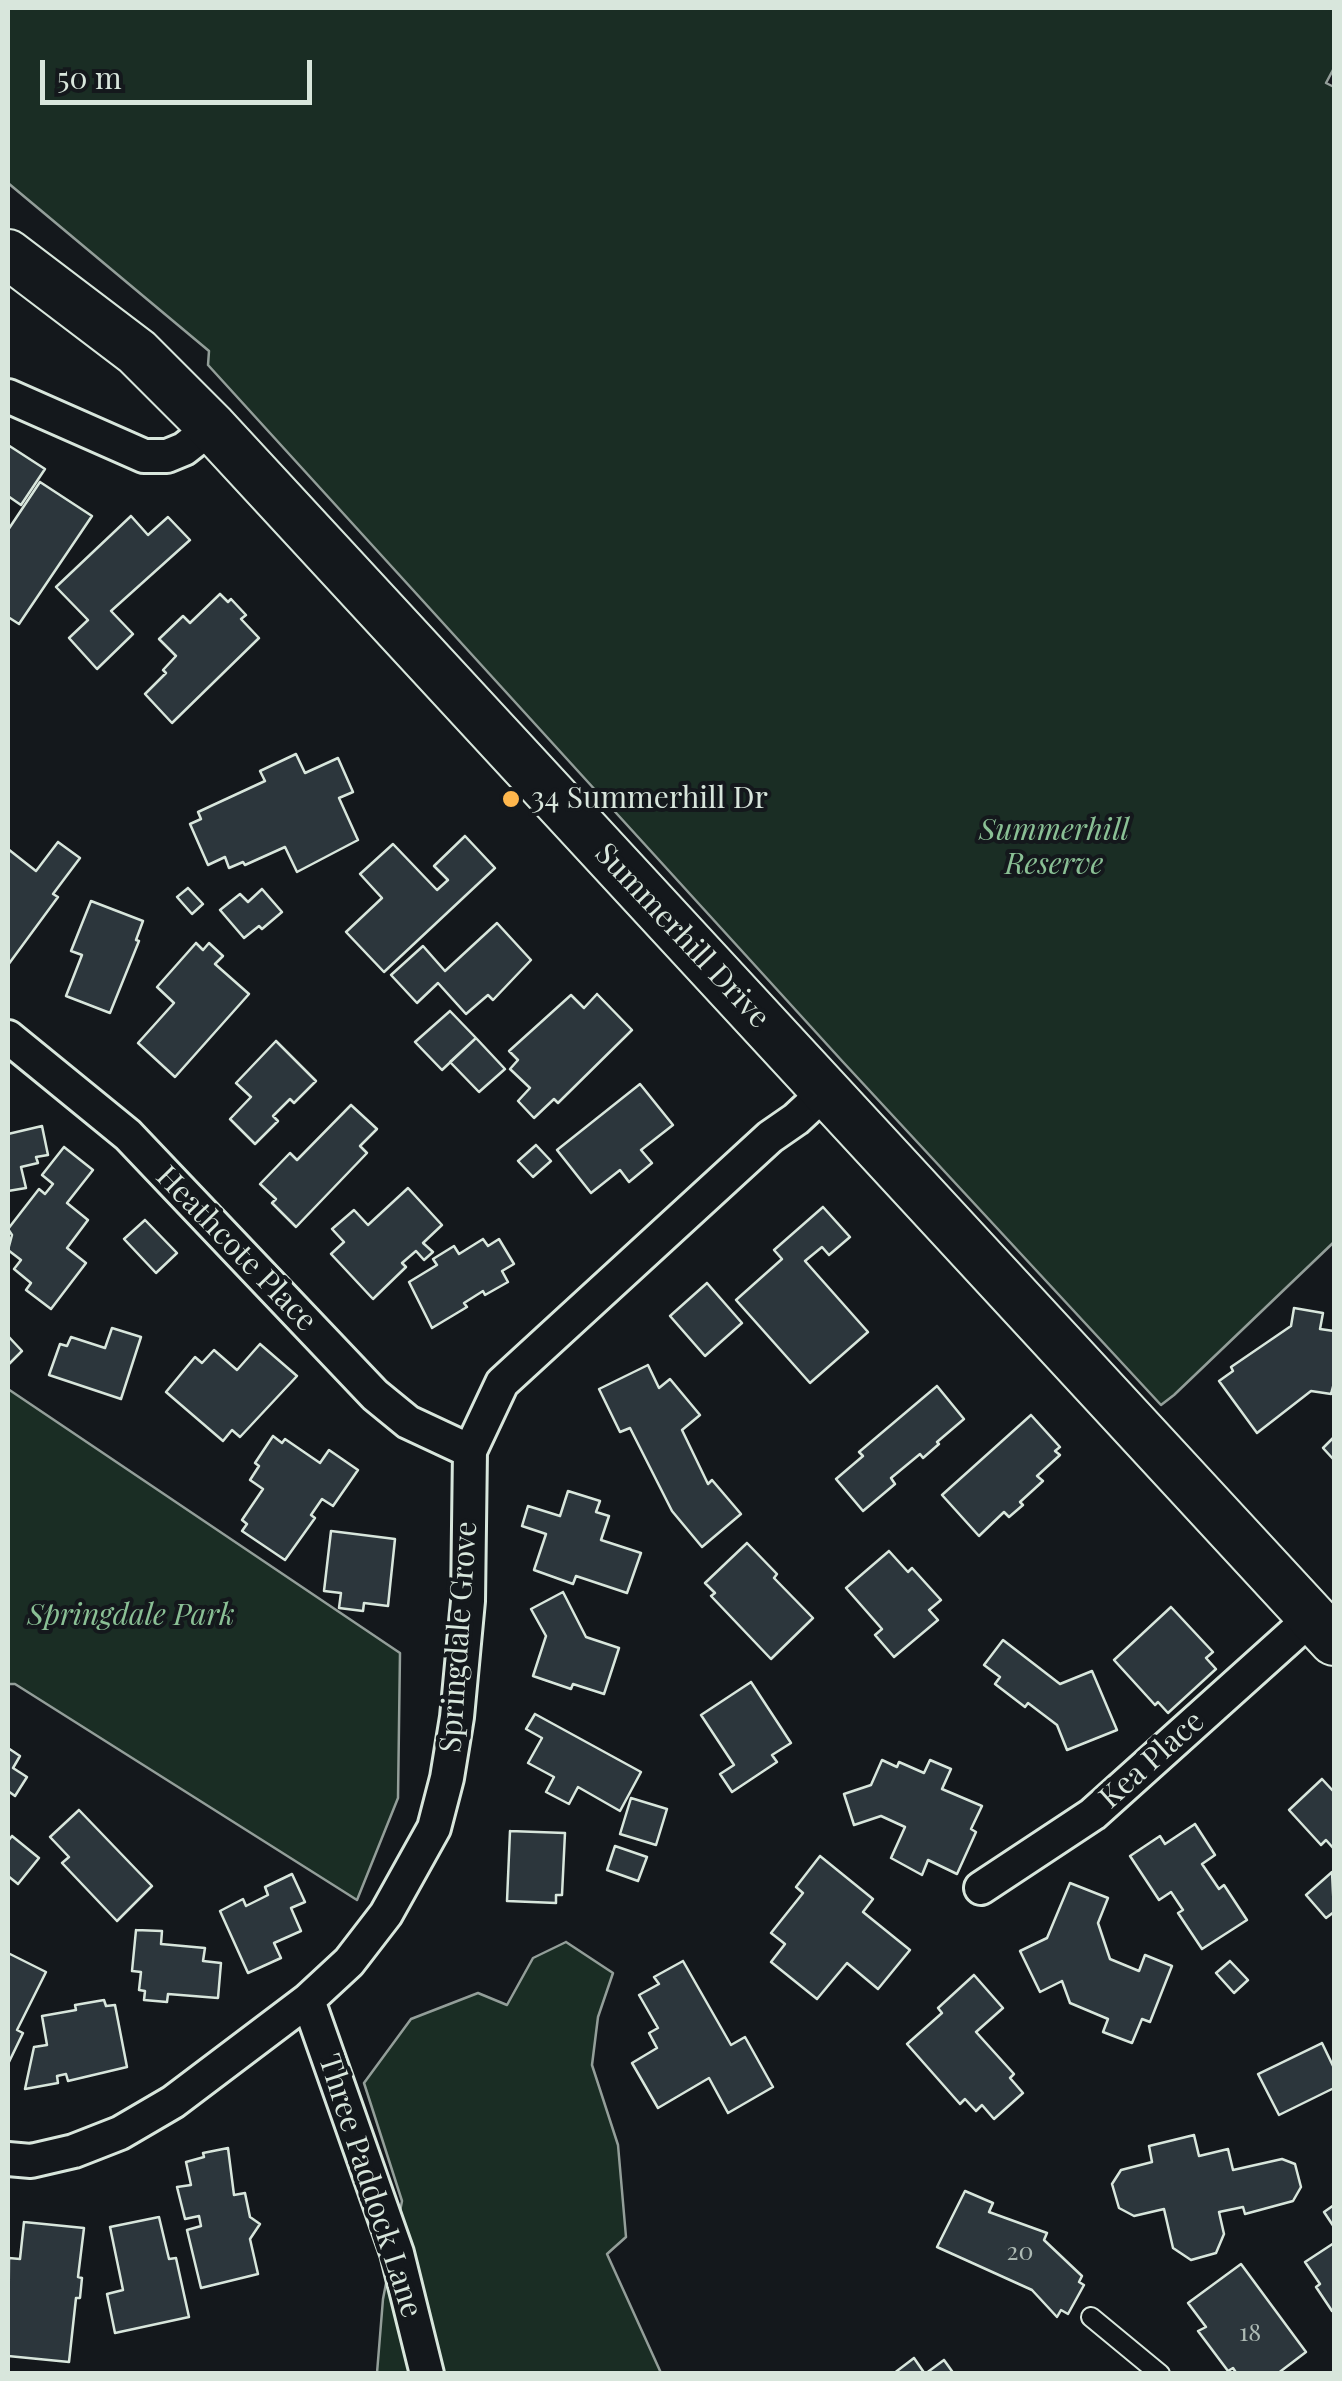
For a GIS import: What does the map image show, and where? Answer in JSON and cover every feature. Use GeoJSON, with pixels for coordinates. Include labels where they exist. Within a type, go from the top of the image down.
{"type":"FeatureCollection","features":[{"type":"Feature","properties":{"kind":"main road","name":"Summerhill Drive"},"geometry":{"type":"LineString","coordinates":[[8,254],[138,352],[212,426],[825,1092],[1324,1622]]}},
{"type":"Feature","properties":{"kind":"street"},"geometry":{"type":"LineString","coordinates":[[8,396],[144,456],[167,456],[212,426]]}},
{"type":"Feature","properties":{"kind":"street","name":"Heathcote Place"},"geometry":{"type":"LineString","coordinates":[[8,1037],[128,1136],[375,1396],[408,1422],[470,1451]]}},
{"type":"Feature","properties":{"kind":"street","name":"Springdale Grove"},"geometry":{"type":"LineString","coordinates":[[8,2159],[31,2161],[74,2151],[120,2133],[174,2102],[308,2000],[349,1962],[386,1914],[434,1828],[458,1717],[468,1601],[470,1451],[502,1383],[770,1136],[825,1092]]}},
{"type":"Feature","properties":{"kind":"street","name":"Kea Place"},"geometry":{"type":"LineString","coordinates":[[981,1888],[1093,1814],[1324,1622]]}},
{"type":"Feature","properties":{"kind":"street","name":"Three Paddock Lane"},"geometry":{"type":"LineString","coordinates":[[308,2000],[397,2253],[427,2374]]}},
{"type":"Feature","properties":{"kind":"lane"},"geometry":{"type":"LineString","coordinates":[[1091,2317],[1160,2374]]}},
{"type":"Feature","properties":{"kind":"green space","name":"Summerhill Reserve"},"geometry":{"type":"Polygon","coordinates":[[[8,8],[1334,8],[1334,68],[1326,83],[1334,87],[1334,1242],[1174,1395],[1161,1405],[843,1062],[208,365],[209,351],[8,183],[8,8]]]}},
{"type":"Feature","properties":{"kind":"green space","name":"Springdale Park"},"geometry":{"type":"Polygon","coordinates":[[[8,1389],[400,1653],[398,1798],[357,1900],[15,1684],[8,1684],[8,1389]]]}},
{"type":"Feature","properties":{"kind":"green space"},"geometry":{"type":"Polygon","coordinates":[[[566,1942],[613,1973],[598,2017],[592,2065],[618,2145],[626,2237],[607,2254],[661,2373],[377,2373],[383,2299],[402,2201],[364,2083],[411,2019],[478,1993],[507,2005],[533,1958],[566,1942]]]}},
{"type":"Feature","properties":{"kind":"building"},"geometry":{"type":"Polygon","coordinates":[[[8,445],[45,469],[21,505],[8,496],[8,445]]]}},
{"type":"Feature","properties":{"kind":"building"},"geometry":{"type":"Polygon","coordinates":[[[40,482],[92,516],[19,624],[8,617],[8,530],[40,482]]]}},
{"type":"Feature","properties":{"kind":"building"},"geometry":{"type":"Polygon","coordinates":[[[131,516],[148,535],[168,517],[190,540],[111,611],[133,634],[97,669],[69,638],[88,620],[56,587],[131,516]]]}},
{"type":"Feature","properties":{"kind":"building"},"geometry":{"type":"Polygon","coordinates":[[[220,594],[228,602],[231,599],[246,615],[241,619],[259,638],[172,723],[145,694],[176,656],[159,639],[183,616],[190,623],[220,594]]]}},
{"type":"Feature","properties":{"kind":"building"},"geometry":{"type":"Polygon","coordinates":[[[296,754],[305,773],[338,758],[353,792],[339,798],[358,840],[297,872],[285,847],[245,865],[243,862],[229,868],[225,857],[208,865],[190,824],[201,819],[198,812],[265,781],[260,771],[296,754]]]}},
{"type":"Feature","properties":{"kind":"building"},"geometry":{"type":"Polygon","coordinates":[[[465,836],[495,868],[384,972],[346,932],[382,898],[360,874],[393,844],[437,890],[448,880],[434,866],[465,836]]]}},
{"type":"Feature","properties":{"kind":"building"},"geometry":{"type":"Polygon","coordinates":[[[58,842],[80,858],[53,894],[58,897],[8,965],[8,849],[36,871],[58,842]]]}},
{"type":"Feature","properties":{"kind":"building"},"geometry":{"type":"Polygon","coordinates":[[[188,888],[203,904],[192,914],[177,897],[188,888]]]}},
{"type":"Feature","properties":{"kind":"building"},"geometry":{"type":"Polygon","coordinates":[[[262,889],[282,912],[244,938],[220,910],[240,894],[248,902],[262,889]]]}},
{"type":"Feature","properties":{"kind":"building"},"geometry":{"type":"Polygon","coordinates":[[[91,901],[143,921],[110,1013],[66,996],[82,955],[71,951],[91,901]]]}},
{"type":"Feature","properties":{"kind":"building"},"geometry":{"type":"Polygon","coordinates":[[[497,923],[531,960],[493,1000],[488,995],[466,1014],[438,983],[417,1003],[391,975],[423,946],[445,971],[497,923]]]}},
{"type":"Feature","properties":{"kind":"building"},"geometry":{"type":"Polygon","coordinates":[[[196,943],[203,950],[209,943],[223,956],[215,964],[249,994],[175,1077],[138,1043],[174,1003],[157,987],[196,943]]]}},
{"type":"Feature","properties":{"kind":"building"},"geometry":{"type":"Polygon","coordinates":[[[597,994],[632,1030],[558,1103],[554,1099],[534,1118],[518,1101],[530,1088],[510,1069],[518,1060],[509,1051],[571,995],[584,1008],[597,994]]]}},
{"type":"Feature","properties":{"kind":"building"},"geometry":{"type":"Polygon","coordinates":[[[450,1011],[476,1038],[442,1070],[415,1042],[450,1011]]]}},
{"type":"Feature","properties":{"kind":"building"},"geometry":{"type":"Polygon","coordinates":[[[476,1038],[505,1069],[479,1092],[450,1062],[476,1038]]]}},
{"type":"Feature","properties":{"kind":"building"},"geometry":{"type":"Polygon","coordinates":[[[276,1041],[316,1081],[294,1103],[290,1099],[273,1116],[278,1121],[255,1144],[230,1119],[251,1097],[236,1083],[276,1041]]]}},
{"type":"Feature","properties":{"kind":"building"},"geometry":{"type":"Polygon","coordinates":[[[640,1084],[673,1125],[641,1150],[652,1163],[629,1182],[620,1170],[591,1193],[557,1150],[640,1084]]]}},
{"type":"Feature","properties":{"kind":"building"},"geometry":{"type":"Polygon","coordinates":[[[351,1105],[377,1129],[360,1146],[367,1153],[296,1227],[260,1184],[290,1153],[297,1160],[351,1105]]]}},
{"type":"Feature","properties":{"kind":"building"},"geometry":{"type":"Polygon","coordinates":[[[42,1126],[48,1155],[36,1157],[38,1163],[21,1167],[26,1188],[8,1191],[8,1134],[42,1126]]]}},
{"type":"Feature","properties":{"kind":"building"},"geometry":{"type":"Polygon","coordinates":[[[536,1145],[551,1161],[533,1177],[518,1161],[536,1145]]]}},
{"type":"Feature","properties":{"kind":"building"},"geometry":{"type":"Polygon","coordinates":[[[64,1147],[93,1170],[67,1203],[88,1220],[67,1248],[86,1263],[51,1309],[26,1290],[31,1283],[14,1269],[21,1260],[8,1250],[12,1235],[8,1229],[39,1189],[45,1194],[53,1184],[42,1175],[64,1147]]]}},
{"type":"Feature","properties":{"kind":"building"},"geometry":{"type":"Polygon","coordinates":[[[408,1188],[442,1225],[423,1243],[433,1252],[424,1260],[416,1251],[402,1263],[406,1267],[373,1299],[331,1254],[344,1242],[332,1229],[354,1210],[368,1225],[408,1188]]]}},
{"type":"Feature","properties":{"kind":"building"},"geometry":{"type":"Polygon","coordinates":[[[823,1207],[850,1237],[829,1255],[822,1247],[805,1261],[868,1332],[810,1383],[736,1300],[782,1259],[774,1250],[823,1207]]]}},
{"type":"Feature","properties":{"kind":"building"},"geometry":{"type":"Polygon","coordinates":[[[145,1220],[177,1253],[156,1273],[124,1239],[145,1220]]]}},
{"type":"Feature","properties":{"kind":"building"},"geometry":{"type":"Polygon","coordinates":[[[483,1239],[488,1246],[499,1239],[514,1264],[502,1271],[508,1282],[485,1295],[483,1291],[464,1303],[467,1307],[432,1328],[409,1282],[437,1265],[433,1259],[454,1246],[459,1254],[483,1239]]]}},
{"type":"Feature","properties":{"kind":"building"},"geometry":{"type":"Polygon","coordinates":[[[707,1283],[742,1323],[705,1356],[670,1316],[707,1283]]]}},
{"type":"Feature","properties":{"kind":"building"},"geometry":{"type":"Polygon","coordinates":[[[1294,1308],[1323,1313],[1320,1329],[1334,1331],[1331,1394],[1311,1391],[1257,1433],[1219,1381],[1233,1371],[1231,1367],[1291,1326],[1294,1308]]]}},
{"type":"Feature","properties":{"kind":"building"},"geometry":{"type":"Polygon","coordinates":[[[112,1328],[141,1337],[121,1399],[49,1375],[60,1344],[67,1346],[71,1337],[105,1348],[112,1328]]]}},
{"type":"Feature","properties":{"kind":"building"},"geometry":{"type":"Polygon","coordinates":[[[8,1336],[22,1351],[8,1365],[8,1336]]]}},
{"type":"Feature","properties":{"kind":"building"},"geometry":{"type":"Polygon","coordinates":[[[260,1344],[297,1376],[240,1437],[232,1430],[223,1441],[166,1392],[195,1357],[202,1363],[214,1350],[237,1370],[260,1344]]]}},
{"type":"Feature","properties":{"kind":"building"},"geometry":{"type":"Polygon","coordinates":[[[648,1365],[659,1388],[670,1379],[700,1415],[682,1430],[708,1484],[712,1480],[741,1514],[702,1547],[672,1511],[630,1428],[620,1432],[599,1389],[648,1365]]]}},
{"type":"Feature","properties":{"kind":"building"},"geometry":{"type":"Polygon","coordinates":[[[937,1386],[964,1419],[923,1458],[920,1454],[891,1478],[895,1484],[863,1511],[836,1479],[863,1456],[859,1452],[937,1386]]]}},
{"type":"Feature","properties":{"kind":"building"},"geometry":{"type":"Polygon","coordinates":[[[1031,1415],[1060,1447],[1055,1451],[1060,1455],[1037,1476],[1043,1481],[1020,1502],[1023,1505],[1009,1517],[1004,1512],[979,1536],[942,1495],[1031,1415]]]}},
{"type":"Feature","properties":{"kind":"building"},"geometry":{"type":"Polygon","coordinates":[[[273,1436],[282,1443],[285,1439],[320,1463],[329,1450],[358,1470],[333,1506],[322,1499],[311,1515],[315,1518],[285,1560],[242,1531],[247,1524],[242,1520],[263,1489],[250,1480],[259,1466],[255,1463],[273,1436]]]}},
{"type":"Feature","properties":{"kind":"building"},"geometry":{"type":"Polygon","coordinates":[[[1334,1437],[1334,1460],[1323,1448],[1334,1437]]]}},
{"type":"Feature","properties":{"kind":"building"},"geometry":{"type":"Polygon","coordinates":[[[568,1491],[600,1501],[596,1512],[609,1516],[601,1540],[641,1553],[627,1593],[576,1576],[573,1584],[534,1570],[546,1534],[522,1526],[528,1506],[560,1516],[568,1491]]]}},
{"type":"Feature","properties":{"kind":"building"},"geometry":{"type":"Polygon","coordinates":[[[331,1531],[395,1539],[388,1606],[364,1603],[363,1611],[339,1608],[341,1593],[324,1591],[331,1531]]]}},
{"type":"Feature","properties":{"kind":"building"},"geometry":{"type":"Polygon","coordinates":[[[747,1543],[813,1618],[771,1659],[711,1596],[715,1593],[705,1583],[747,1543]]]}},
{"type":"Feature","properties":{"kind":"building"},"geometry":{"type":"Polygon","coordinates":[[[889,1551],[908,1572],[912,1568],[941,1600],[929,1610],[938,1620],[894,1657],[875,1635],[882,1629],[846,1588],[889,1551]]]}},
{"type":"Feature","properties":{"kind":"building"},"geometry":{"type":"Polygon","coordinates":[[[563,1592],[586,1637],[619,1648],[604,1694],[573,1684],[571,1689],[533,1676],[546,1636],[531,1609],[563,1592]]]}},
{"type":"Feature","properties":{"kind":"building"},"geometry":{"type":"Polygon","coordinates":[[[1171,1607],[1213,1652],[1206,1658],[1216,1669],[1168,1713],[1158,1702],[1155,1705],[1114,1660],[1171,1607]]]}},
{"type":"Feature","properties":{"kind":"building"},"geometry":{"type":"Polygon","coordinates":[[[1003,1640],[1060,1684],[1092,1671],[1117,1730],[1067,1750],[1057,1725],[995,1684],[1000,1677],[984,1665],[1003,1640]]]}},
{"type":"Feature","properties":{"kind":"building"},"geometry":{"type":"Polygon","coordinates":[[[751,1682],[791,1743],[772,1755],[777,1762],[732,1792],[720,1774],[734,1765],[701,1715],[751,1682]]]}},
{"type":"Feature","properties":{"kind":"building"},"geometry":{"type":"Polygon","coordinates":[[[535,1714],[641,1772],[620,1811],[578,1787],[569,1804],[546,1792],[554,1777],[528,1763],[542,1738],[526,1729],[535,1714]]]}},
{"type":"Feature","properties":{"kind":"building"},"geometry":{"type":"Polygon","coordinates":[[[8,1748],[20,1756],[13,1768],[27,1777],[15,1796],[8,1791],[8,1748]]]}},
{"type":"Feature","properties":{"kind":"building"},"geometry":{"type":"Polygon","coordinates":[[[882,1760],[897,1767],[899,1762],[924,1773],[930,1760],[951,1769],[942,1789],[982,1806],[971,1829],[976,1832],[957,1874],[928,1860],[922,1875],[891,1858],[905,1827],[881,1816],[854,1825],[844,1794],[871,1785],[882,1760]]]}},
{"type":"Feature","properties":{"kind":"building"},"geometry":{"type":"Polygon","coordinates":[[[1322,1779],[1334,1792],[1334,1849],[1326,1840],[1321,1845],[1289,1810],[1322,1779]]]}},
{"type":"Feature","properties":{"kind":"building"},"geometry":{"type":"Polygon","coordinates":[[[631,1798],[667,1809],[656,1845],[620,1834],[631,1798]]]}},
{"type":"Feature","properties":{"kind":"building"},"geometry":{"type":"Polygon","coordinates":[[[79,1810],[152,1886],[117,1921],[62,1863],[69,1857],[50,1837],[79,1810]]]}},
{"type":"Feature","properties":{"kind":"building"},"geometry":{"type":"Polygon","coordinates":[[[1195,1824],[1215,1855],[1202,1864],[1219,1889],[1224,1885],[1247,1920],[1202,1949],[1178,1913],[1183,1910],[1171,1892],[1159,1900],[1130,1856],[1160,1836],[1165,1844],[1195,1824]]]}},
{"type":"Feature","properties":{"kind":"building"},"geometry":{"type":"Polygon","coordinates":[[[510,1831],[565,1833],[562,1895],[556,1895],[556,1903],[507,1901],[510,1831]]]}},
{"type":"Feature","properties":{"kind":"building"},"geometry":{"type":"Polygon","coordinates":[[[12,1836],[39,1858],[18,1884],[8,1876],[8,1841],[12,1836]]]}},
{"type":"Feature","properties":{"kind":"building"},"geometry":{"type":"Polygon","coordinates":[[[615,1846],[647,1857],[638,1881],[607,1870],[615,1846]]]}},
{"type":"Feature","properties":{"kind":"building"},"geometry":{"type":"Polygon","coordinates":[[[820,1856],[873,1899],[863,1912],[910,1950],[878,1989],[847,1963],[817,1999],[771,1962],[785,1944],[771,1933],[803,1893],[796,1887],[820,1856]]]}},
{"type":"Feature","properties":{"kind":"building"},"geometry":{"type":"Polygon","coordinates":[[[1332,1872],[1334,1912],[1326,1918],[1306,1895],[1332,1872]]]}},
{"type":"Feature","properties":{"kind":"building"},"geometry":{"type":"Polygon","coordinates":[[[292,1874],[305,1902],[291,1908],[301,1931],[274,1943],[281,1958],[248,1973],[220,1911],[243,1899],[246,1906],[268,1895],[265,1887],[292,1874]]]}},
{"type":"Feature","properties":{"kind":"building"},"geometry":{"type":"Polygon","coordinates":[[[1070,1883],[1108,1898],[1098,1923],[1110,1959],[1139,1971],[1145,1955],[1172,1966],[1150,2022],[1142,2019],[1132,2043],[1103,2032],[1108,2019],[1070,2003],[1062,1981],[1040,1992],[1020,1951],[1047,1938],[1070,1883]]]}},
{"type":"Feature","properties":{"kind":"building"},"geometry":{"type":"Polygon","coordinates":[[[136,1930],[162,1931],[161,1944],[205,1948],[203,1961],[221,1963],[218,1998],[168,1994],[167,2002],[144,2000],[145,1991],[139,1990],[141,1972],[132,1971],[136,1930]]]}},
{"type":"Feature","properties":{"kind":"building"},"geometry":{"type":"Polygon","coordinates":[[[8,1953],[46,1972],[17,2030],[23,2033],[8,2064],[8,1953]]]}},
{"type":"Feature","properties":{"kind":"building"},"geometry":{"type":"Polygon","coordinates":[[[683,1961],[731,2045],[745,2037],[773,2087],[728,2113],[709,2078],[658,2108],[632,2063],[657,2048],[649,2033],[658,2028],[639,1995],[659,1984],[654,1977],[683,1961]]]}},
{"type":"Feature","properties":{"kind":"building"},"geometry":{"type":"Polygon","coordinates":[[[1230,1961],[1248,1980],[1234,1993],[1216,1973],[1230,1961]]]}},
{"type":"Feature","properties":{"kind":"building"},"geometry":{"type":"Polygon","coordinates":[[[974,1975],[1003,2008],[976,2032],[1014,2074],[1010,2078],[1023,2093],[994,2119],[982,2105],[976,2111],[965,2099],[960,2104],[907,2044],[942,2013],[938,2008],[974,1975]]]}},
{"type":"Feature","properties":{"kind":"building"},"geometry":{"type":"Polygon","coordinates":[[[104,2000],[106,2006],[115,2005],[127,2067],[68,2081],[66,2074],[57,2076],[58,2083],[25,2089],[34,2047],[47,2045],[42,2016],[104,2000]]]}},
{"type":"Feature","properties":{"kind":"building"},"geometry":{"type":"Polygon","coordinates":[[[1322,2043],[1334,2068],[1334,2088],[1279,2115],[1258,2074],[1322,2043]]]}},
{"type":"Feature","properties":{"kind":"building"},"geometry":{"type":"Polygon","coordinates":[[[1194,2135],[1199,2156],[1228,2149],[1233,2170],[1282,2159],[1295,2164],[1301,2187],[1293,2201],[1245,2214],[1243,2207],[1219,2212],[1224,2234],[1216,2253],[1191,2260],[1173,2248],[1164,2209],[1134,2216],[1119,2208],[1112,2184],[1121,2170],[1152,2162],[1149,2146],[1194,2135]]]}},
{"type":"Feature","properties":{"kind":"building"},"geometry":{"type":"Polygon","coordinates":[[[228,2148],[234,2195],[245,2193],[250,2217],[260,2224],[250,2239],[258,2274],[201,2288],[187,2230],[201,2226],[199,2216],[185,2219],[177,2187],[191,2185],[186,2162],[204,2157],[203,2153],[228,2148]]]}},
{"type":"Feature","properties":{"kind":"building"},"geometry":{"type":"Polygon","coordinates":[[[965,2191],[993,2203],[989,2212],[1047,2233],[1044,2240],[1082,2276],[1079,2282],[1084,2285],[1068,2314],[1061,2310],[1057,2317],[1032,2290],[937,2247],[965,2191]]]}},
{"type":"Feature","properties":{"kind":"building"},"geometry":{"type":"Polygon","coordinates":[[[1334,2205],[1334,2227],[1324,2212],[1334,2205]]]}},
{"type":"Feature","properties":{"kind":"building"},"geometry":{"type":"Polygon","coordinates":[[[159,2217],[169,2259],[176,2258],[189,2317],[115,2333],[107,2294],[123,2290],[110,2227],[159,2217]]]}},
{"type":"Feature","properties":{"kind":"building"},"geometry":{"type":"Polygon","coordinates":[[[24,2222],[84,2228],[78,2277],[82,2278],[80,2298],[76,2298],[69,2362],[8,2356],[9,2258],[20,2259],[24,2222]]]}},
{"type":"Feature","properties":{"kind":"building"},"geometry":{"type":"Polygon","coordinates":[[[1334,2243],[1334,2310],[1332,2311],[1305,2262],[1334,2243]]]}},
{"type":"Feature","properties":{"kind":"building"},"geometry":{"type":"Polygon","coordinates":[[[1241,2264],[1306,2352],[1277,2374],[1237,2374],[1233,2368],[1228,2371],[1198,2331],[1206,2327],[1188,2303],[1241,2264]]]}},
{"type":"Feature","properties":{"kind":"building"},"geometry":{"type":"Polygon","coordinates":[[[914,2358],[925,2374],[893,2374],[914,2358]]]}},
{"type":"Feature","properties":{"kind":"building"},"geometry":{"type":"Polygon","coordinates":[[[944,2360],[954,2374],[925,2374],[944,2360]]]}},
{"type":"Feature","properties":{"kind":"place","name":"34 Summerhill Dr"},"geometry":{"type":"Point","coordinates":[511,799]}}]}
